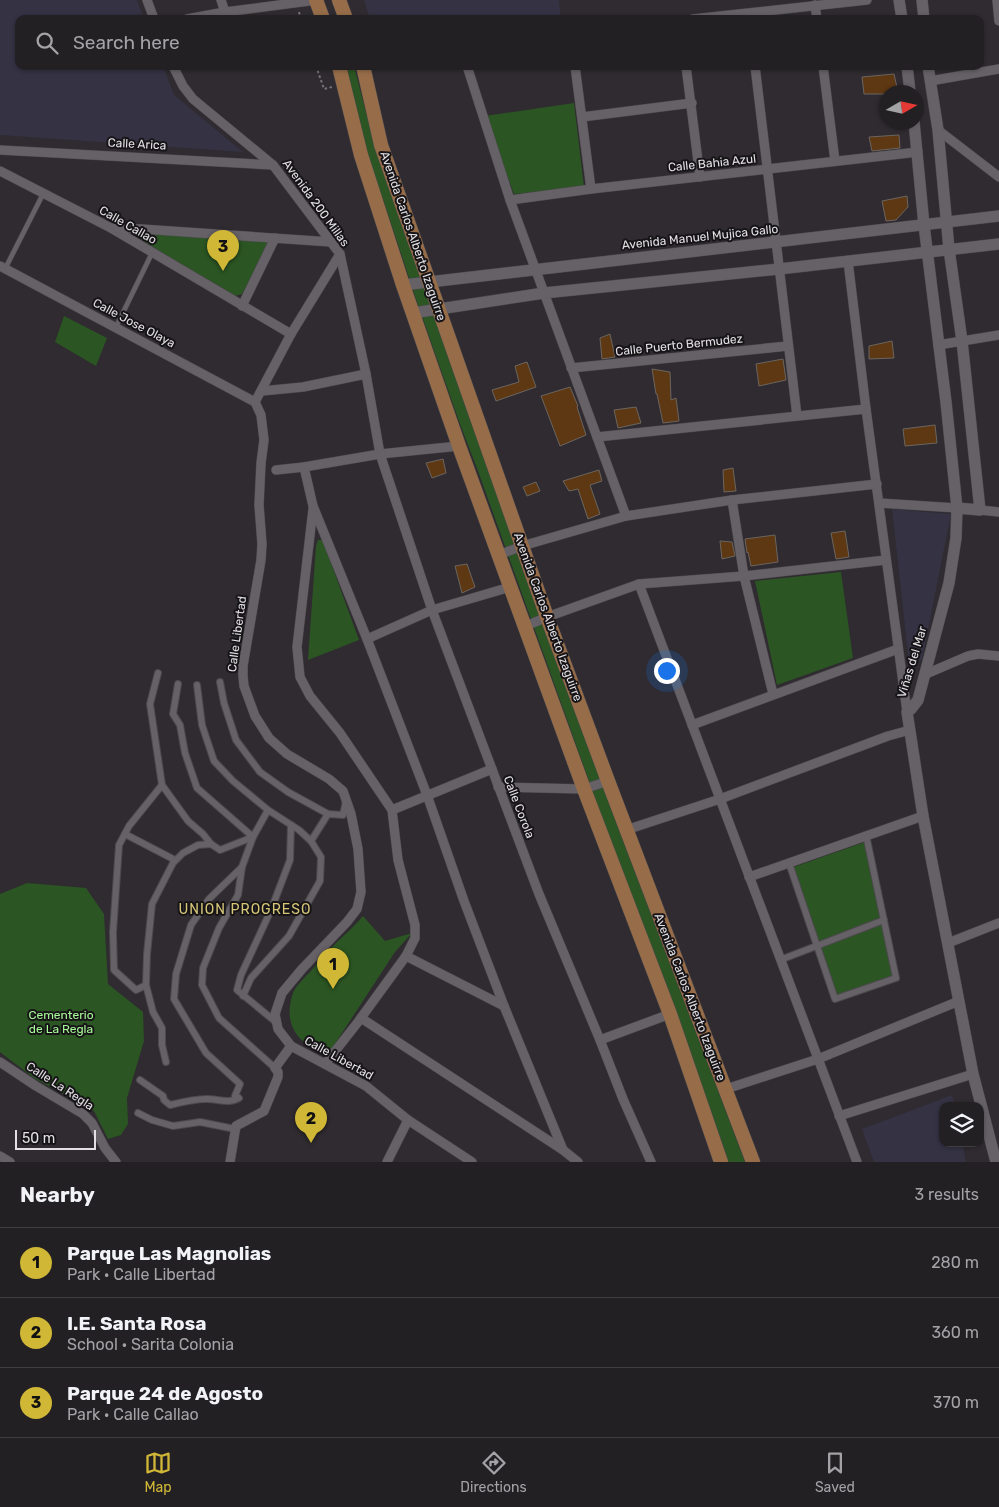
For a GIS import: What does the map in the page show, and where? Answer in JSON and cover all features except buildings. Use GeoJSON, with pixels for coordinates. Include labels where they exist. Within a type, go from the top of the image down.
{"type":"FeatureCollection","features":[{"type":"Feature","properties":{"kind":"main road"},"geometry":{"type":"LineString","coordinates":[[316,0],[322,15]]}},
{"type":"Feature","properties":{"kind":"main road"},"geometry":{"type":"LineString","coordinates":[[339,0],[345,15]]}},
{"type":"Feature","properties":{"kind":"main road","name":"Avenida Carlos Alberto Izaguirre"},"geometry":{"type":"LineString","coordinates":[[340,70],[361,155],[403,285],[459,446],[584,789],[670,1014],[721,1162]]}},
{"type":"Feature","properties":{"kind":"main road","name":"Avenida Carlos Alberto Izaguirre"},"geometry":{"type":"LineString","coordinates":[[364,70],[381,145],[547,617],[753,1162]]}},
{"type":"Feature","properties":{"kind":"street"},"geometry":{"type":"LineString","coordinates":[[146,0],[152,15]]}},
{"type":"Feature","properties":{"kind":"street"},"geometry":{"type":"LineString","coordinates":[[221,0],[225,12]]}},
{"type":"Feature","properties":{"kind":"street"},"geometry":{"type":"LineString","coordinates":[[209,15],[316,0]]}},
{"type":"Feature","properties":{"kind":"street"},"geometry":{"type":"LineString","coordinates":[[749,15],[815,5],[867,0]]}},
{"type":"Feature","properties":{"kind":"street"},"geometry":{"type":"LineString","coordinates":[[899,0],[901,15]]}},
{"type":"Feature","properties":{"kind":"street"},"geometry":{"type":"LineString","coordinates":[[922,0],[924,15]]}},
{"type":"Feature","properties":{"kind":"street"},"geometry":{"type":"LineString","coordinates":[[997,0],[999,21]]}},
{"type":"Feature","properties":{"kind":"street"},"geometry":{"type":"LineString","coordinates":[[815,5],[816,15]]}},
{"type":"Feature","properties":{"kind":"street"},"geometry":{"type":"LineString","coordinates":[[930,81],[999,69]]}},
{"type":"Feature","properties":{"kind":"street","name":"Avenida 200 Millas"},"geometry":{"type":"LineString","coordinates":[[175,70],[182,86],[193,99],[273,165],[340,254],[366,374],[380,454]]}},
{"type":"Feature","properties":{"kind":"street"},"geometry":{"type":"LineString","coordinates":[[468,70],[510,200],[626,516]]}},
{"type":"Feature","properties":{"kind":"street"},"geometry":{"type":"LineString","coordinates":[[576,70],[590,189]]}},
{"type":"Feature","properties":{"kind":"street"},"geometry":{"type":"LineString","coordinates":[[687,70],[700,178]]}},
{"type":"Feature","properties":{"kind":"street"},"geometry":{"type":"LineString","coordinates":[[755,70],[797,416]]}},
{"type":"Feature","properties":{"kind":"street"},"geometry":{"type":"LineString","coordinates":[[824,70],[835,162]]}},
{"type":"Feature","properties":{"kind":"street"},"geometry":{"type":"LineString","coordinates":[[907,70],[909,85]]}},
{"type":"Feature","properties":{"kind":"street"},"geometry":{"type":"LineString","coordinates":[[929,70],[938,130],[946,223],[962,340],[980,510]]}},
{"type":"Feature","properties":{"kind":"street"},"geometry":{"type":"LineString","coordinates":[[582,117],[692,103]]}},
{"type":"Feature","properties":{"kind":"street","name":"Viñas del Mar"},"geometry":{"type":"LineString","coordinates":[[915,130],[924,225],[957,508],[956,538],[949,583],[918,700],[911,710],[907,712],[923,816],[973,1074],[996,1162]]}},
{"type":"Feature","properties":{"kind":"street"},"geometry":{"type":"LineString","coordinates":[[938,130],[999,177]]}},
{"type":"Feature","properties":{"kind":"street","name":"Calle Arica"},"geometry":{"type":"LineString","coordinates":[[0,150],[273,165]]}},
{"type":"Feature","properties":{"kind":"street","name":"Calle Bahia Azul"},"geometry":{"type":"LineString","coordinates":[[510,200],[590,189],[918,152]]}},
{"type":"Feature","properties":{"kind":"street","name":"Calle Callao"},"geometry":{"type":"LineString","coordinates":[[0,171],[110,228],[291,334]]}},
{"type":"Feature","properties":{"kind":"street","name":"Avenida Manuel Mujica Gallo"},"geometry":{"type":"LineString","coordinates":[[403,285],[999,216]]}},
{"type":"Feature","properties":{"kind":"street"},"geometry":{"type":"LineString","coordinates":[[110,228],[331,242]]}},
{"type":"Feature","properties":{"kind":"street"},"geometry":{"type":"LineString","coordinates":[[242,306],[275,238]]}},
{"type":"Feature","properties":{"kind":"street"},"geometry":{"type":"LineString","coordinates":[[413,314],[544,293],[999,244]]}},
{"type":"Feature","properties":{"kind":"street"},"geometry":{"type":"LineString","coordinates":[[255,402],[291,334],[340,254]]}},
{"type":"Feature","properties":{"kind":"street"},"geometry":{"type":"LineString","coordinates":[[848,261],[907,712]]}},
{"type":"Feature","properties":{"kind":"street","name":"Calle Jose Olaya"},"geometry":{"type":"LineString","coordinates":[[3,267],[255,402]]}},
{"type":"Feature","properties":{"kind":"street"},"geometry":{"type":"LineString","coordinates":[[938,345],[999,334]]}},
{"type":"Feature","properties":{"kind":"street","name":"Calle Puerto Bermudez"},"geometry":{"type":"LineString","coordinates":[[571,368],[788,346]]}},
{"type":"Feature","properties":{"kind":"street"},"geometry":{"type":"LineString","coordinates":[[262,391],[303,387],[366,374]]}},
{"type":"Feature","properties":{"kind":"street","name":"Calle Libertad"},"geometry":{"type":"LineString","coordinates":[[255,402],[261,415],[264,440],[261,463],[260,505],[262,544],[243,666],[244,686],[255,716],[269,738],[287,754],[329,779],[344,792],[351,814],[358,849],[361,892],[357,909],[348,922],[302,969],[282,993],[275,1014],[278,1029],[291,1046],[366,1086],[408,1120],[472,1162]]}},
{"type":"Feature","properties":{"kind":"street"},"geometry":{"type":"LineString","coordinates":[[597,437],[866,409]]}},
{"type":"Feature","properties":{"kind":"street"},"geometry":{"type":"LineString","coordinates":[[276,470],[380,454],[459,446]]}},
{"type":"Feature","properties":{"kind":"street","name":"Calle Corola"},"geometry":{"type":"LineString","coordinates":[[380,454],[432,610],[498,787],[539,894],[623,1099],[651,1162]]}},
{"type":"Feature","properties":{"kind":"street"},"geometry":{"type":"LineString","coordinates":[[304,467],[313,506],[427,795],[464,901],[504,1006],[563,1150]]}},
{"type":"Feature","properties":{"kind":"street"},"geometry":{"type":"LineString","coordinates":[[499,555],[522,546],[626,516],[732,500],[877,484]]}},
{"type":"Feature","properties":{"kind":"street"},"geometry":{"type":"LineString","coordinates":[[732,500],[744,576],[773,694]]}},
{"type":"Feature","properties":{"kind":"street"},"geometry":{"type":"LineString","coordinates":[[879,502],[999,512]]}},
{"type":"Feature","properties":{"kind":"street"},"geometry":{"type":"LineString","coordinates":[[313,506],[297,647],[300,677],[310,696],[340,732],[392,810],[398,860],[416,925],[415,938],[406,956],[325,1064]]}},
{"type":"Feature","properties":{"kind":"street"},"geometry":{"type":"LineString","coordinates":[[526,626],[639,584],[744,576],[886,560]]}},
{"type":"Feature","properties":{"kind":"street"},"geometry":{"type":"LineString","coordinates":[[639,584],[857,1162]]}},
{"type":"Feature","properties":{"kind":"street"},"geometry":{"type":"LineString","coordinates":[[367,639],[432,610],[510,587]]}},
{"type":"Feature","properties":{"kind":"street"},"geometry":{"type":"LineString","coordinates":[[692,725],[898,649]]}},
{"type":"Feature","properties":{"kind":"street"},"geometry":{"type":"LineString","coordinates":[[926,674],[968,656],[978,654],[999,656]]}},
{"type":"Feature","properties":{"kind":"street"},"geometry":{"type":"LineString","coordinates":[[158,673],[150,704],[162,785],[188,821],[204,834],[211,844],[220,850],[252,837]]}},
{"type":"Feature","properties":{"kind":"street"},"geometry":{"type":"LineString","coordinates":[[220,682],[224,703],[236,740],[260,772],[288,792],[328,814],[343,815],[346,800]]}},
{"type":"Feature","properties":{"kind":"street"},"geometry":{"type":"LineString","coordinates":[[178,684],[173,714],[180,726],[185,753],[197,788],[252,837]]}},
{"type":"Feature","properties":{"kind":"street"},"geometry":{"type":"LineString","coordinates":[[197,685],[202,725],[214,761],[233,781],[268,810],[311,841],[321,857],[320,881],[289,936],[252,978],[243,996]]}},
{"type":"Feature","properties":{"kind":"street"},"geometry":{"type":"LineString","coordinates":[[626,830],[720,799],[888,736],[910,730]]}},
{"type":"Feature","properties":{"kind":"street"},"geometry":{"type":"LineString","coordinates":[[392,810],[492,769]]}},
{"type":"Feature","properties":{"kind":"street"},"geometry":{"type":"LineString","coordinates":[[498,787],[584,789],[608,781]]}},
{"type":"Feature","properties":{"kind":"street"},"geometry":{"type":"LineString","coordinates":[[146,985],[136,990],[114,970],[113,932],[119,845],[129,826],[162,785]]}},
{"type":"Feature","properties":{"kind":"street"},"geometry":{"type":"LineString","coordinates":[[230,1162],[235,1129],[238,1124],[264,1111],[278,1077],[278,1072],[218,1018],[202,985],[203,968],[219,928],[238,895],[242,867],[252,837],[268,810]]}},
{"type":"Feature","properties":{"kind":"street"},"geometry":{"type":"LineString","coordinates":[[311,841],[328,814]]}},
{"type":"Feature","properties":{"kind":"street"},"geometry":{"type":"LineString","coordinates":[[749,877],[923,816]]}},
{"type":"Feature","properties":{"kind":"street"},"geometry":{"type":"LineString","coordinates":[[277,1023],[237,990],[240,976],[271,910],[290,860],[291,825]]}},
{"type":"Feature","properties":{"kind":"street"},"geometry":{"type":"LineString","coordinates":[[125,834],[175,860]]}},
{"type":"Feature","properties":{"kind":"street"},"geometry":{"type":"LineString","coordinates":[[789,863],[835,999],[896,978],[866,835]]}},
{"type":"Feature","properties":{"kind":"street"},"geometry":{"type":"LineString","coordinates":[[166,1062],[162,1045],[162,1028],[153,1012],[146,985],[152,904],[172,863],[183,853],[198,845],[211,844]]}},
{"type":"Feature","properties":{"kind":"street"},"geometry":{"type":"LineString","coordinates":[[140,1080],[163,1096],[164,1100],[170,1105],[186,1101],[209,1099],[234,1101],[239,1098],[236,1096],[240,1084],[206,1053],[174,999],[176,974],[190,924],[209,899],[242,867]]}},
{"type":"Feature","properties":{"kind":"street"},"geometry":{"type":"LineString","coordinates":[[780,960],[884,920]]}},
{"type":"Feature","properties":{"kind":"street"},"geometry":{"type":"LineString","coordinates":[[948,943],[999,923]]}},
{"type":"Feature","properties":{"kind":"street"},"geometry":{"type":"LineString","coordinates":[[406,956],[504,1006]]}},
{"type":"Feature","properties":{"kind":"street"},"geometry":{"type":"LineString","coordinates":[[726,1090],[818,1058],[959,1001]]}},
{"type":"Feature","properties":{"kind":"street"},"geometry":{"type":"LineString","coordinates":[[600,1040],[670,1014]]}},
{"type":"Feature","properties":{"kind":"street"},"geometry":{"type":"LineString","coordinates":[[361,1018],[563,1150],[578,1162]]}},
{"type":"Feature","properties":{"kind":"street"},"geometry":{"type":"LineString","coordinates":[[275,1068],[291,1046]]}},
{"type":"Feature","properties":{"kind":"street","name":"Calle La Regla"},"geometry":{"type":"LineString","coordinates":[[0,1062],[83,1114],[92,1123],[105,1148],[116,1162]]}},
{"type":"Feature","properties":{"kind":"street"},"geometry":{"type":"LineString","coordinates":[[839,1116],[973,1074]]}},
{"type":"Feature","properties":{"kind":"street"},"geometry":{"type":"LineString","coordinates":[[138,1113],[152,1120],[173,1126],[200,1122],[235,1129]]}},
{"type":"Feature","properties":{"kind":"street"},"geometry":{"type":"LineString","coordinates":[[387,1162],[408,1120]]}},
{"type":"Feature","properties":{"kind":"street"},"geometry":{"type":"LineString","coordinates":[[0,1156],[10,1162]]}},
{"type":"Feature","properties":{"kind":"lane"},"geometry":{"type":"LineString","coordinates":[[3,267],[44,193]]}},
{"type":"Feature","properties":{"kind":"lane"},"geometry":{"type":"LineString","coordinates":[[116,327],[152,253]]}},
{"type":"Feature","properties":{"kind":"path"},"geometry":{"type":"LineString","coordinates":[[317,70],[324,89],[344,84]]}},
{"type":"Feature","properties":{"kind":"shaded area"},"geometry":{"type":"Polygon","coordinates":[[[0,0],[137,0],[143,15],[15,15],[15,70],[165,70],[174,95],[243,152],[0,135],[0,0]]]}},
{"type":"Feature","properties":{"kind":"shaded area"},"geometry":{"type":"Polygon","coordinates":[[[364,0],[559,0],[561,15],[369,15],[364,0]]]}},
{"type":"Feature","properties":{"kind":"shaded area"},"geometry":{"type":"Polygon","coordinates":[[[892,509],[951,514],[922,660],[909,663],[892,509]]]}},
{"type":"Feature","properties":{"kind":"shaded area"},"geometry":{"type":"Polygon","coordinates":[[[952,1095],[954,1102],[939,1102],[939,1147],[963,1147],[966,1162],[874,1162],[862,1129],[952,1095]]]}},
{"type":"Feature","properties":{"kind":"green space"},"geometry":{"type":"Polygon","coordinates":[[[347,70],[355,70],[375,147],[533,598],[745,1162],[728,1162],[460,424],[365,152],[347,70]]]}},
{"type":"Feature","properties":{"kind":"green space"},"geometry":{"type":"Polygon","coordinates":[[[574,103],[584,187],[514,194],[485,116],[574,103]]]}},
{"type":"Feature","properties":{"kind":"green space"},"geometry":{"type":"Polygon","coordinates":[[[141,233],[267,241],[268,247],[242,294],[235,296],[141,240],[139,236],[141,233]]]}},
{"type":"Feature","properties":{"kind":"green space"},"geometry":{"type":"Polygon","coordinates":[[[64,316],[107,338],[96,366],[55,342],[64,316]]]}},
{"type":"Feature","properties":{"kind":"green space"},"geometry":{"type":"Polygon","coordinates":[[[318,540],[322,540],[324,544],[359,640],[308,660],[316,546],[318,540]]]}},
{"type":"Feature","properties":{"kind":"green space"},"geometry":{"type":"Polygon","coordinates":[[[841,572],[853,658],[777,685],[755,581],[841,572]]]}},
{"type":"Feature","properties":{"kind":"green space"},"geometry":{"type":"Polygon","coordinates":[[[865,842],[882,917],[819,942],[794,867],[865,842]]]}},
{"type":"Feature","properties":{"kind":"green space","name":"Cementerio de La Regla"},"geometry":{"type":"Polygon","coordinates":[[[27,883],[86,888],[104,914],[108,984],[143,1012],[144,1041],[127,1098],[128,1124],[121,1135],[108,1139],[94,1111],[34,1078],[0,1052],[0,894],[27,883]]]}},
{"type":"Feature","properties":{"kind":"green space"},"geometry":{"type":"Polygon","coordinates":[[[363,916],[385,941],[412,933],[395,952],[327,1056],[308,1046],[295,1032],[290,1015],[293,993],[323,957],[363,916]]]}},
{"type":"Feature","properties":{"kind":"green space"},"geometry":{"type":"Polygon","coordinates":[[[882,924],[894,977],[837,997],[819,949],[882,924]]]}},
{"type":"Feature","properties":{"kind":"place","name":"Parque 24 de Agosto"},"geometry":{"type":"Point","coordinates":[223,271]}},
{"type":"Feature","properties":{"kind":"place","name":"Parque Las Magnolias"},"geometry":{"type":"Point","coordinates":[333,989]}},
{"type":"Feature","properties":{"kind":"place","name":"I.E. Santa Rosa"},"geometry":{"type":"Point","coordinates":[311,1143]}},
{"type":"Feature","properties":{"kind":"district","name":"UNION PROGRESO"},"geometry":{"type":"Point","coordinates":[245,909]}}]}
